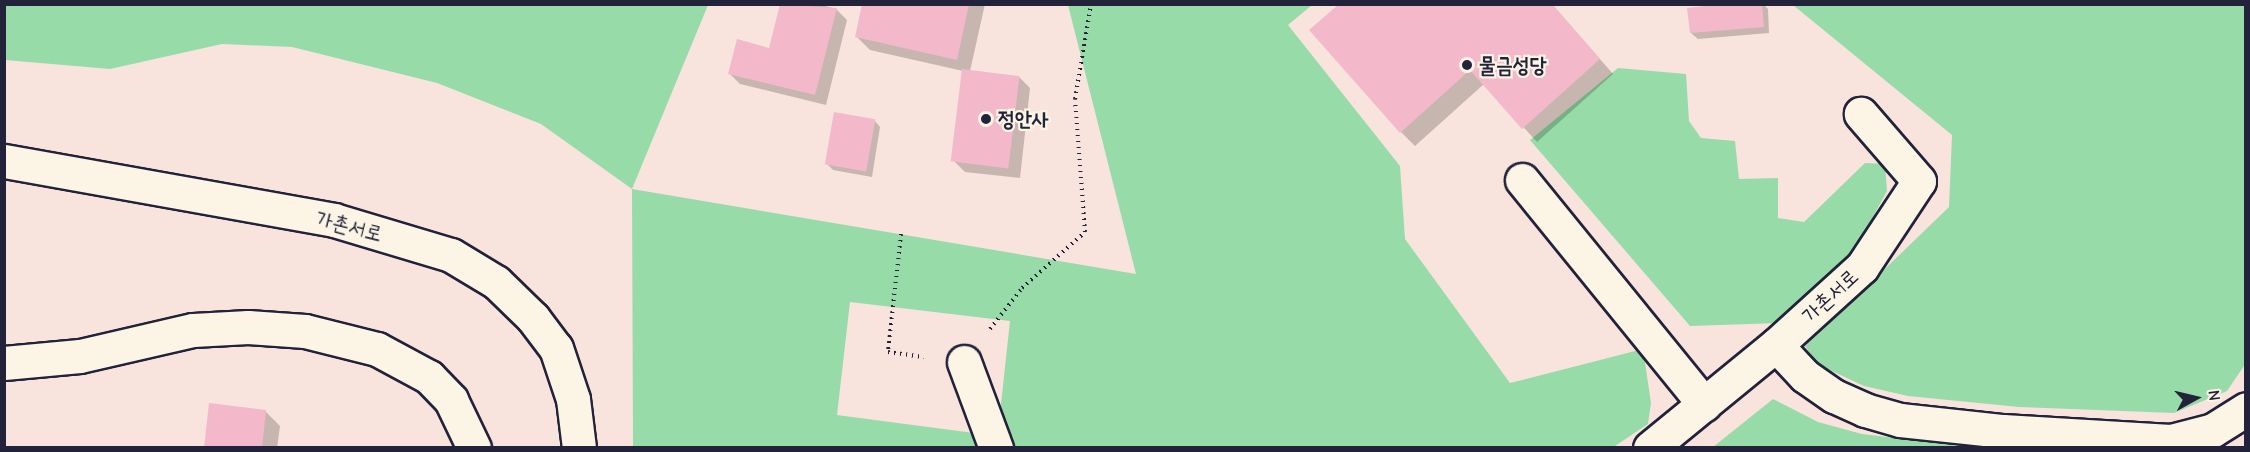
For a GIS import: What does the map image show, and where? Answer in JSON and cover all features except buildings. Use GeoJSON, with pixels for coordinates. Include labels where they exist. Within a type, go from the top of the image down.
{"type":"FeatureCollection","features":[{"type":"Feature","properties":{"kind":"street","name":"가촌서로"},"geometry":{"type":"LineString","coordinates":[[1650,447],[1776,345],[1862,267],[1919,181],[1862,114]]}},
{"type":"Feature","properties":{"kind":"street","name":"가촌서로"},"geometry":{"type":"LineString","coordinates":[[4,161],[334,220],[451,255],[496,282],[533,318],[556,348],[573,399],[579,447]]}},
{"type":"Feature","properties":{"kind":"street"},"geometry":{"type":"LineString","coordinates":[[1522,180],[1704,404]]}},
{"type":"Feature","properties":{"kind":"street"},"geometry":{"type":"LineString","coordinates":[[4,363],[80,356],[193,330],[248,327],[305,331],[377,349],[429,377],[451,400],[474,447]]}},
{"type":"Feature","properties":{"kind":"street"},"geometry":{"type":"LineString","coordinates":[[1776,345],[1805,376],[1834,396],[1865,411],[1900,420],[2003,431],[2171,441],[2212,430],[2246,410]]}},
{"type":"Feature","properties":{"kind":"street"},"geometry":{"type":"LineString","coordinates":[[964,362],[996,447]]}},
{"type":"Feature","properties":{"kind":"path"},"geometry":{"type":"LineString","coordinates":[[901,234],[888,352],[964,362],[1022,288],[1084,232],[1075,99],[1091,4]]}},
{"type":"Feature","properties":{"kind":"green space"},"geometry":{"type":"Polygon","coordinates":[[[4,5],[708,5],[632,189],[541,124],[437,83],[292,47],[222,44],[110,69],[5,60],[4,5]]]}},
{"type":"Feature","properties":{"kind":"green space"},"geometry":{"type":"Polygon","coordinates":[[[1068,5],[1312,5],[1288,25],[1400,166],[1405,239],[1510,383],[1643,349],[1651,403],[1648,424],[1612,448],[1013,447],[1000,413],[1010,321],[850,302],[837,415],[974,433],[979,447],[633,447],[632,189],[1136,274],[1068,5]]]}},
{"type":"Feature","properties":{"kind":"green space"},"geometry":{"type":"Polygon","coordinates":[[[1793,5],[2245,5],[2246,363],[2227,391],[2174,413],[2019,407],[1908,396],[1864,386],[1817,364],[1805,346],[1949,207],[1952,135],[1793,5]]]}},
{"type":"Feature","properties":{"kind":"green space"},"geometry":{"type":"Polygon","coordinates":[[[1618,68],[1686,74],[1689,121],[1701,138],[1735,141],[1739,179],[1778,178],[1778,218],[1804,222],[1865,163],[1885,164],[1887,191],[1852,255],[1781,323],[1690,326],[1530,140],[1618,68]]]}},
{"type":"Feature","properties":{"kind":"green space"},"geometry":{"type":"Polygon","coordinates":[[[1773,399],[1818,422],[1862,434],[1971,447],[1713,447],[1773,399]]]}},
{"type":"Feature","properties":{"kind":"place","name":"물금성당"},"geometry":{"type":"Point","coordinates":[1467,65]}},
{"type":"Feature","properties":{"kind":"place","name":"정안사"},"geometry":{"type":"Point","coordinates":[986,119]}}]}
